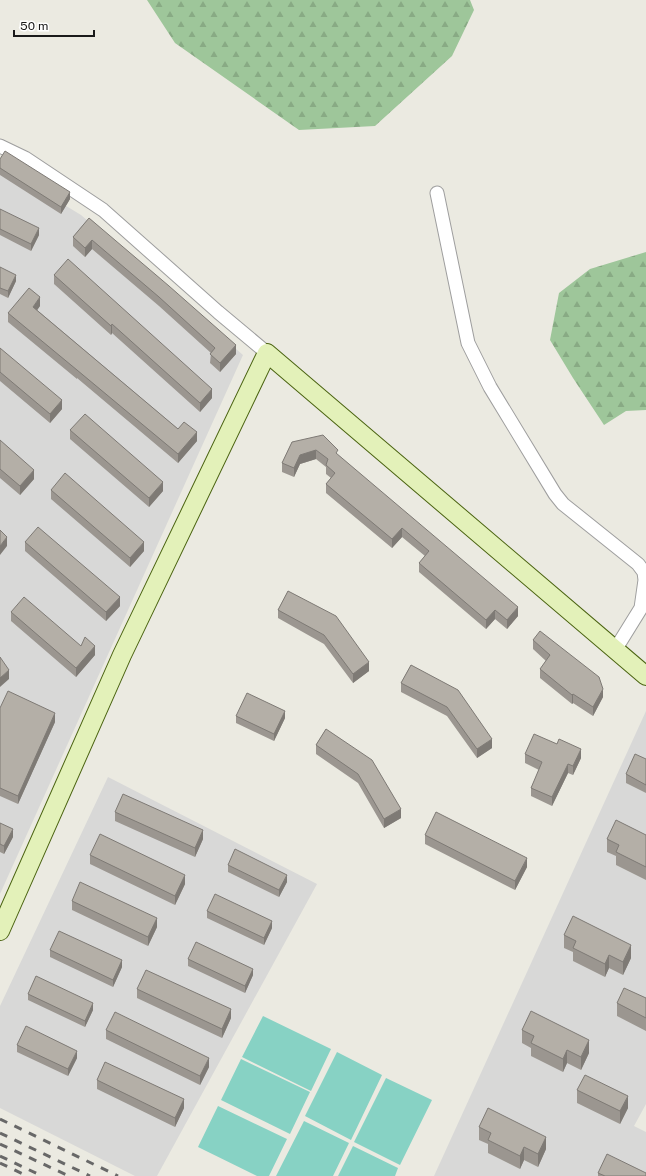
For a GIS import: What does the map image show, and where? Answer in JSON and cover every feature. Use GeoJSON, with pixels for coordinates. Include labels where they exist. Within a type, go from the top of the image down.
{"type":"FeatureCollection","features":[{"type":"Feature","properties":{"kind":"main road"},"geometry":{"type":"LineString","coordinates":[[0,931],[122,655],[267,353],[646,676]]}},
{"type":"Feature","properties":{"kind":"street"},"geometry":{"type":"LineString","coordinates":[[0,146],[25,158],[102,210],[267,353]]}},
{"type":"Feature","properties":{"kind":"street"},"geometry":{"type":"LineString","coordinates":[[437,193],[468,343],[490,386],[555,494],[563,504],[638,564],[644,572],[645,580],[643,607],[615,650]]}},
{"type":"Feature","properties":{"kind":"shaded area"},"geometry":{"type":"Polygon","coordinates":[[[0,166],[81,215],[243,355],[0,894],[0,166]]]}},
{"type":"Feature","properties":{"kind":"shaded area"},"geometry":{"type":"Polygon","coordinates":[[[646,711],[646,1104],[634,1126],[646,1132],[646,1176],[434,1176],[646,711]]]}},
{"type":"Feature","properties":{"kind":"shaded area"},"geometry":{"type":"Polygon","coordinates":[[[108,777],[317,884],[157,1176],[135,1176],[0,1108],[0,1006],[108,777]]]}},
{"type":"Feature","properties":{"kind":"shaded area"},"geometry":{"type":"Polygon","coordinates":[[[263,1016],[331,1049],[311,1091],[242,1057],[263,1016]]]}},
{"type":"Feature","properties":{"kind":"shaded area"},"geometry":{"type":"Polygon","coordinates":[[[337,1052],[382,1075],[351,1140],[305,1116],[337,1052]]]}},
{"type":"Feature","properties":{"kind":"shaded area"},"geometry":{"type":"Polygon","coordinates":[[[241,1059],[310,1092],[290,1134],[221,1100],[241,1059]]]}},
{"type":"Feature","properties":{"kind":"shaded area"},"geometry":{"type":"Polygon","coordinates":[[[386,1078],[432,1100],[400,1165],[354,1142],[386,1078]]]}},
{"type":"Feature","properties":{"kind":"shaded area"},"geometry":{"type":"Polygon","coordinates":[[[218,1106],[287,1139],[269,1176],[257,1176],[198,1147],[218,1106]]]}},
{"type":"Feature","properties":{"kind":"shaded area"},"geometry":{"type":"Polygon","coordinates":[[[304,1121],[349,1143],[333,1176],[276,1176],[304,1121]]]}},
{"type":"Feature","properties":{"kind":"shaded area"},"geometry":{"type":"Polygon","coordinates":[[[353,1146],[398,1168],[395,1176],[338,1176],[353,1146]]]}},
{"type":"Feature","properties":{"kind":"green space"},"geometry":{"type":"Polygon","coordinates":[[[147,0],[470,0],[474,10],[452,56],[375,126],[299,130],[175,43],[147,0]]]}},
{"type":"Feature","properties":{"kind":"green space"},"geometry":{"type":"Polygon","coordinates":[[[646,252],[646,410],[626,411],[604,425],[550,340],[559,293],[590,269],[646,252]]]}},
{"type":"Feature","properties":{"kind":"building"},"geometry":{"type":"Polygon","coordinates":[[[5,151],[70,192],[61,207],[0,168],[0,159],[5,151]]]}},
{"type":"Feature","properties":{"kind":"building"},"geometry":{"type":"Polygon","coordinates":[[[0,209],[39,228],[31,244],[0,229],[0,209]]]}},
{"type":"Feature","properties":{"kind":"building"},"geometry":{"type":"Polygon","coordinates":[[[89,218],[236,345],[220,363],[210,354],[215,348],[159,297],[92,240],[85,248],[73,237],[89,218]]]}},
{"type":"Feature","properties":{"kind":"building"},"geometry":{"type":"Polygon","coordinates":[[[68,259],[212,389],[200,403],[112,324],[111,326],[54,275],[68,259]]]}},
{"type":"Feature","properties":{"kind":"building"},"geometry":{"type":"Polygon","coordinates":[[[0,267],[16,275],[8,291],[0,288],[0,267]]]}},
{"type":"Feature","properties":{"kind":"building"},"geometry":{"type":"Polygon","coordinates":[[[29,288],[40,297],[33,307],[178,429],[184,422],[197,432],[178,454],[8,313],[29,288]]]}},
{"type":"Feature","properties":{"kind":"building"},"geometry":{"type":"Polygon","coordinates":[[[0,348],[62,400],[50,414],[0,372],[0,348]]]}},
{"type":"Feature","properties":{"kind":"building"},"geometry":{"type":"Polygon","coordinates":[[[85,414],[163,482],[149,498],[70,430],[85,414]]]}},
{"type":"Feature","properties":{"kind":"building"},"geometry":{"type":"Polygon","coordinates":[[[323,435],[338,450],[336,453],[518,607],[507,620],[495,610],[486,620],[419,563],[429,551],[402,528],[392,539],[326,484],[335,473],[326,465],[328,459],[316,450],[300,455],[294,468],[282,463],[292,442],[323,435]]]}},
{"type":"Feature","properties":{"kind":"building"},"geometry":{"type":"Polygon","coordinates":[[[0,440],[34,470],[20,486],[0,469],[0,440]]]}},
{"type":"Feature","properties":{"kind":"building"},"geometry":{"type":"Polygon","coordinates":[[[65,473],[144,542],[130,558],[51,490],[65,473]]]}},
{"type":"Feature","properties":{"kind":"building"},"geometry":{"type":"Polygon","coordinates":[[[38,527],[120,597],[106,612],[25,542],[38,527]]]}},
{"type":"Feature","properties":{"kind":"building"},"geometry":{"type":"Polygon","coordinates":[[[0,530],[7,537],[0,546],[0,530]]]}},
{"type":"Feature","properties":{"kind":"building"},"geometry":{"type":"Polygon","coordinates":[[[288,591],[336,616],[369,662],[353,674],[324,635],[278,610],[288,591]]]}},
{"type":"Feature","properties":{"kind":"building"},"geometry":{"type":"Polygon","coordinates":[[[24,597],[81,646],[85,637],[95,646],[76,668],[11,612],[24,597]]]}},
{"type":"Feature","properties":{"kind":"building"},"geometry":{"type":"Polygon","coordinates":[[[540,631],[599,677],[603,689],[593,707],[573,694],[572,695],[540,669],[550,655],[533,640],[540,631]]]}},
{"type":"Feature","properties":{"kind":"building"},"geometry":{"type":"Polygon","coordinates":[[[0,657],[9,670],[0,678],[0,657]]]}},
{"type":"Feature","properties":{"kind":"building"},"geometry":{"type":"Polygon","coordinates":[[[411,665],[458,690],[492,739],[477,749],[447,707],[401,683],[411,665]]]}},
{"type":"Feature","properties":{"kind":"building"},"geometry":{"type":"Polygon","coordinates":[[[8,691],[55,713],[18,796],[0,788],[0,708],[8,691]]]}},
{"type":"Feature","properties":{"kind":"building"},"geometry":{"type":"Polygon","coordinates":[[[247,693],[285,711],[274,734],[236,716],[247,693]]]}},
{"type":"Feature","properties":{"kind":"building"},"geometry":{"type":"Polygon","coordinates":[[[326,729],[372,760],[401,809],[384,819],[358,774],[316,745],[326,729]]]}},
{"type":"Feature","properties":{"kind":"building"},"geometry":{"type":"Polygon","coordinates":[[[534,734],[557,744],[559,739],[581,749],[573,766],[568,764],[552,797],[531,788],[542,762],[525,754],[534,734]]]}},
{"type":"Feature","properties":{"kind":"building"},"geometry":{"type":"Polygon","coordinates":[[[635,754],[646,759],[646,785],[626,774],[635,754]]]}},
{"type":"Feature","properties":{"kind":"building"},"geometry":{"type":"Polygon","coordinates":[[[123,794],[203,830],[195,848],[115,812],[123,794]]]}},
{"type":"Feature","properties":{"kind":"building"},"geometry":{"type":"Polygon","coordinates":[[[436,812],[527,858],[515,881],[425,835],[436,812]]]}},
{"type":"Feature","properties":{"kind":"building"},"geometry":{"type":"Polygon","coordinates":[[[616,820],[646,835],[646,867],[616,852],[619,845],[607,839],[616,820]]]}},
{"type":"Feature","properties":{"kind":"building"},"geometry":{"type":"Polygon","coordinates":[[[0,823],[13,829],[4,846],[0,844],[0,823]]]}},
{"type":"Feature","properties":{"kind":"building"},"geometry":{"type":"Polygon","coordinates":[[[100,834],[185,875],[175,896],[90,855],[100,834]]]}},
{"type":"Feature","properties":{"kind":"building"},"geometry":{"type":"Polygon","coordinates":[[[235,849],[287,875],[279,890],[228,865],[235,849]]]}},
{"type":"Feature","properties":{"kind":"building"},"geometry":{"type":"Polygon","coordinates":[[[80,882],[157,918],[148,937],[72,901],[80,882]]]}},
{"type":"Feature","properties":{"kind":"building"},"geometry":{"type":"Polygon","coordinates":[[[215,894],[272,921],[264,938],[207,911],[215,894]]]}},
{"type":"Feature","properties":{"kind":"building"},"geometry":{"type":"Polygon","coordinates":[[[573,916],[631,945],[623,962],[609,955],[605,964],[573,948],[576,941],[564,935],[573,916]]]}},
{"type":"Feature","properties":{"kind":"building"},"geometry":{"type":"Polygon","coordinates":[[[59,931],[122,960],[113,980],[50,950],[59,931]]]}},
{"type":"Feature","properties":{"kind":"building"},"geometry":{"type":"Polygon","coordinates":[[[196,942],[253,969],[245,986],[188,959],[196,942]]]}},
{"type":"Feature","properties":{"kind":"building"},"geometry":{"type":"Polygon","coordinates":[[[146,970],[231,1009],[222,1029],[137,989],[146,970]]]}},
{"type":"Feature","properties":{"kind":"building"},"geometry":{"type":"Polygon","coordinates":[[[36,976],[93,1003],[85,1021],[28,994],[36,976]]]}},
{"type":"Feature","properties":{"kind":"building"},"geometry":{"type":"Polygon","coordinates":[[[624,988],[646,998],[646,1018],[617,1003],[624,988]]]}},
{"type":"Feature","properties":{"kind":"building"},"geometry":{"type":"Polygon","coordinates":[[[531,1011],[589,1040],[581,1057],[567,1050],[563,1059],[531,1043],[534,1036],[522,1030],[531,1011]]]}},
{"type":"Feature","properties":{"kind":"building"},"geometry":{"type":"Polygon","coordinates":[[[115,1012],[209,1058],[200,1076],[106,1030],[115,1012]]]}},
{"type":"Feature","properties":{"kind":"building"},"geometry":{"type":"Polygon","coordinates":[[[26,1026],[77,1051],[68,1069],[17,1045],[26,1026]]]}},
{"type":"Feature","properties":{"kind":"building"},"geometry":{"type":"Polygon","coordinates":[[[105,1062],[184,1099],[175,1118],[97,1080],[105,1062]]]}},
{"type":"Feature","properties":{"kind":"building"},"geometry":{"type":"Polygon","coordinates":[[[585,1075],[628,1096],[620,1111],[577,1090],[585,1075]]]}},
{"type":"Feature","properties":{"kind":"building"},"geometry":{"type":"Polygon","coordinates":[[[488,1108],[546,1137],[538,1154],[524,1147],[520,1156],[488,1140],[491,1133],[479,1127],[488,1108]]]}},
{"type":"Feature","properties":{"kind":"building"},"geometry":{"type":"Polygon","coordinates":[[[607,1154],[646,1173],[646,1176],[605,1176],[598,1173],[607,1154]]]}},
{"type":"Feature","properties":{"kind":"railway"},"geometry":{"type":"LineString","coordinates":[[0,1119],[118,1176]]}},
{"type":"Feature","properties":{"kind":"railway"},"geometry":{"type":"LineString","coordinates":[[0,1133],[90,1176]]}},
{"type":"Feature","properties":{"kind":"railway"},"geometry":{"type":"LineString","coordinates":[[0,1144],[69,1176]]}},
{"type":"Feature","properties":{"kind":"railway"},"geometry":{"type":"LineString","coordinates":[[0,1156],[42,1176]]}},
{"type":"Feature","properties":{"kind":"railway"},"geometry":{"type":"LineString","coordinates":[[0,1163],[27,1176]]}}]}
